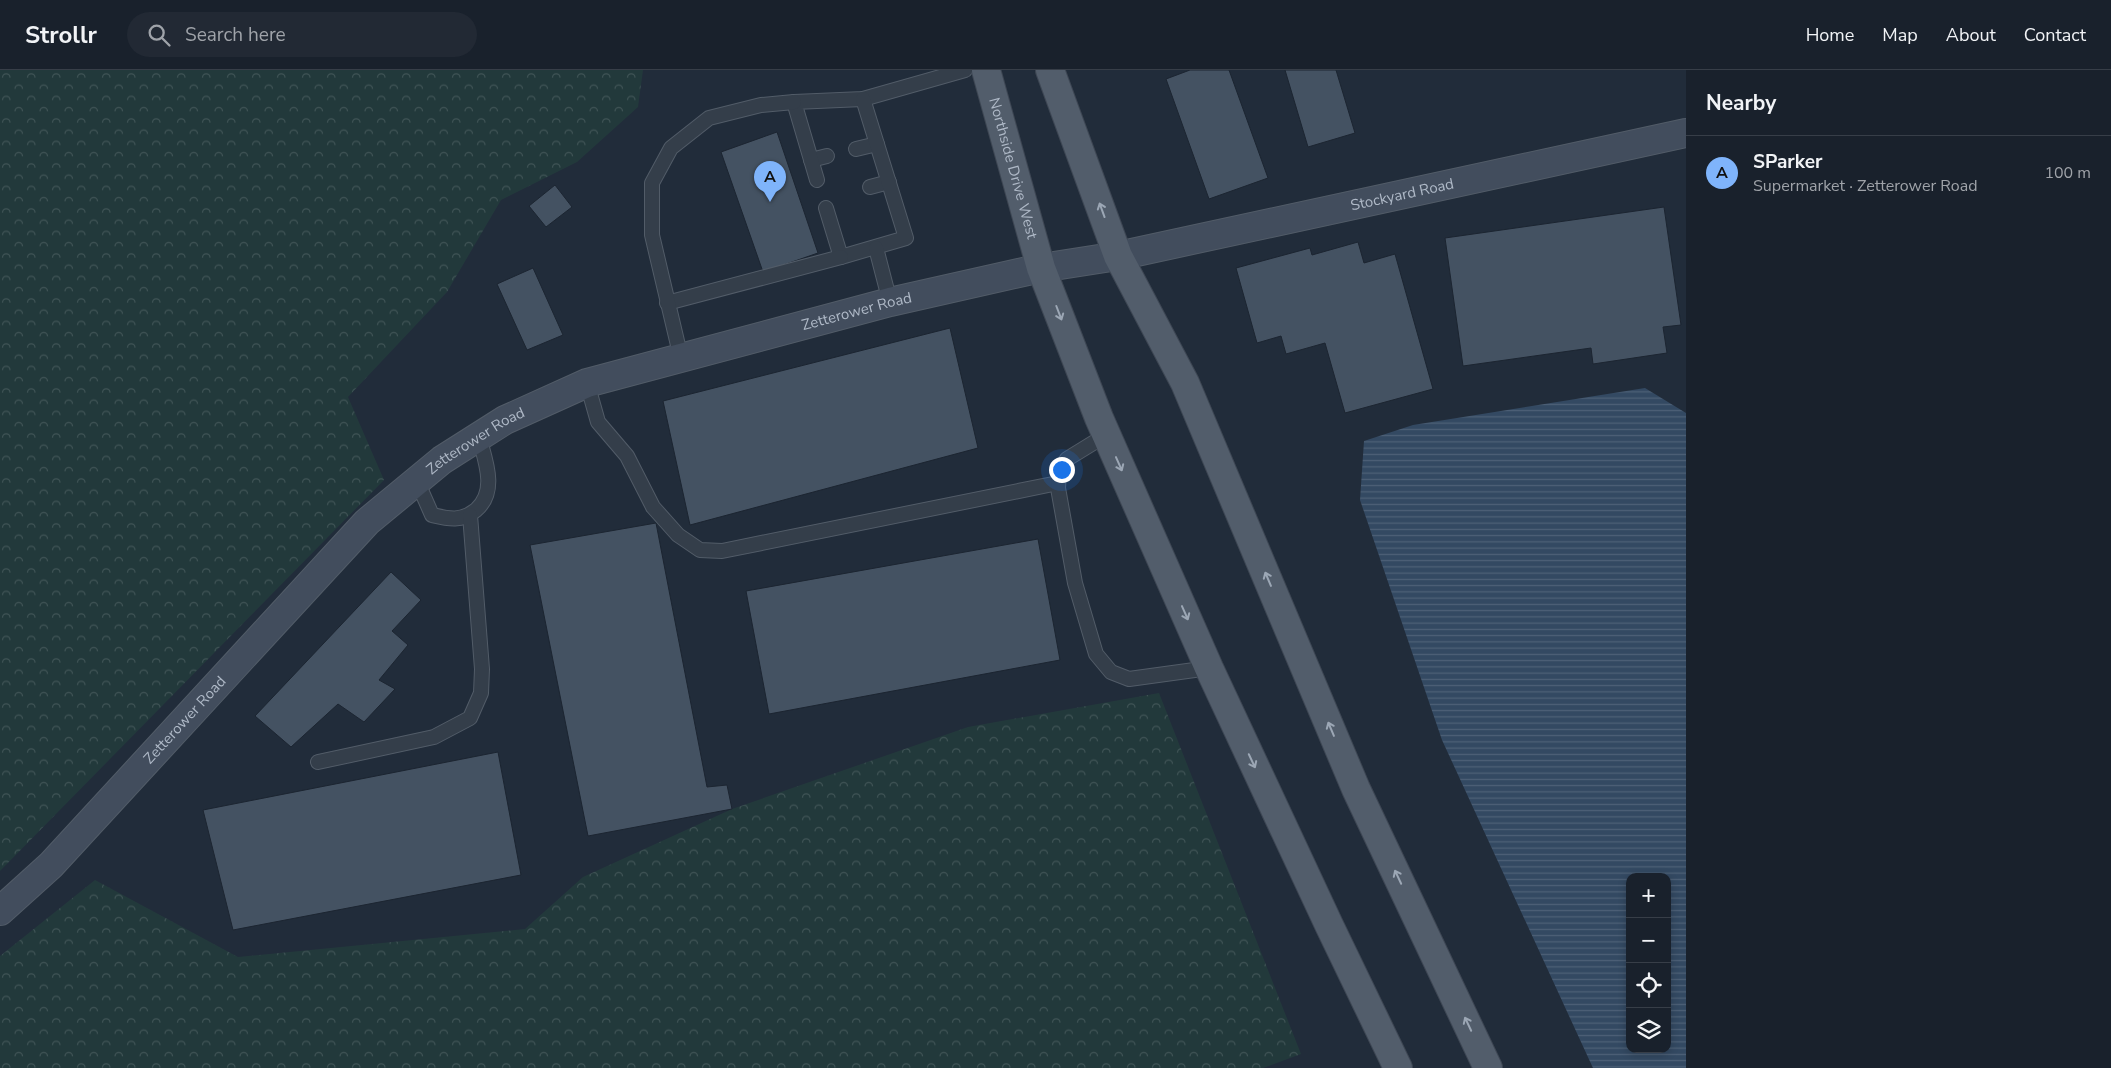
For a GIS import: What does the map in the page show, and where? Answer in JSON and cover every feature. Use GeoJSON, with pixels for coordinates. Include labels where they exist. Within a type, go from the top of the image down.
{"type":"FeatureCollection","features":[{"type":"Feature","properties":{"kind":"main road","name":"Northside Drive West"},"geometry":{"type":"LineString","coordinates":[[986,70],[1040,268],[1106,435],[1209,668],[1398,1068]]}},
{"type":"Feature","properties":{"kind":"main road"},"geometry":{"type":"LineString","coordinates":[[1050,70],[1118,256],[1185,383],[1356,789],[1488,1068]]}},
{"type":"Feature","properties":{"kind":"street","name":"Stockyard Road"},"geometry":{"type":"LineString","coordinates":[[1118,256],[1686,133]]}},
{"type":"Feature","properties":{"kind":"street","name":"Zetterower Road"},"geometry":{"type":"LineString","coordinates":[[0,911],[50,865],[367,522],[442,460],[505,420],[587,383],[890,302],[1040,268],[1118,256]]}},
{"type":"Feature","properties":{"kind":"lane"},"geometry":{"type":"LineString","coordinates":[[681,358],[652,235],[652,183],[671,148],[709,118],[760,105],[863,99],[965,70]]}},
{"type":"Feature","properties":{"kind":"lane"},"geometry":{"type":"LineString","coordinates":[[667,303],[876,248],[906,238],[863,99]]}},
{"type":"Feature","properties":{"kind":"lane"},"geometry":{"type":"LineString","coordinates":[[794,102],[818,180]]}},
{"type":"Feature","properties":{"kind":"lane"},"geometry":{"type":"LineString","coordinates":[[856,149],[877,144]]}},
{"type":"Feature","properties":{"kind":"lane"},"geometry":{"type":"LineString","coordinates":[[811,160],[828,156]]}},
{"type":"Feature","properties":{"kind":"lane"},"geometry":{"type":"LineString","coordinates":[[870,187],[889,182]]}},
{"type":"Feature","properties":{"kind":"lane"},"geometry":{"type":"LineString","coordinates":[[826,208],[841,257]]}},
{"type":"Feature","properties":{"kind":"lane"},"geometry":{"type":"LineString","coordinates":[[876,248],[890,302]]}},
{"type":"Feature","properties":{"kind":"lane"},"geometry":{"type":"LineString","coordinates":[[587,383],[598,422],[627,456],[653,507],[678,535],[700,550],[722,551],[1058,483]]}},
{"type":"Feature","properties":{"kind":"lane"},"geometry":{"type":"LineString","coordinates":[[1106,435],[1067,459],[1059,472],[1058,483],[1074,583],[1096,654],[1111,672],[1129,678],[1209,668]]}},
{"type":"Feature","properties":{"kind":"lane"},"geometry":{"type":"LineString","coordinates":[[417,480],[432,515],[452,520],[470,515],[483,504],[489,490],[488,470],[479,437]]}},
{"type":"Feature","properties":{"kind":"lane"},"geometry":{"type":"LineString","coordinates":[[318,762],[434,737],[470,718],[481,692],[482,669],[470,515]]}},
{"type":"Feature","properties":{"kind":"green space"},"geometry":{"type":"Polygon","coordinates":[[[0,70],[643,70],[638,107],[577,162],[501,200],[447,292],[348,397],[384,480],[0,871],[0,70]]]}},
{"type":"Feature","properties":{"kind":"green space"},"geometry":{"type":"Polygon","coordinates":[[[1159,693],[1301,1054],[1263,1068],[0,1068],[0,956],[95,880],[238,957],[525,929],[583,877],[732,809],[968,727],[1159,693]]]}},
{"type":"Feature","properties":{"kind":"water"},"geometry":{"type":"Polygon","coordinates":[[[1645,388],[1686,413],[1686,1068],[1593,1068],[1442,740],[1360,500],[1364,441],[1413,425],[1645,388]]]}},
{"type":"Feature","properties":{"kind":"building"},"geometry":{"type":"Polygon","coordinates":[[[1190,70],[1229,70],[1268,178],[1209,199],[1166,79],[1190,70]]]}},
{"type":"Feature","properties":{"kind":"building"},"geometry":{"type":"Polygon","coordinates":[[[1285,70],[1336,70],[1355,133],[1308,147],[1285,70]]]}},
{"type":"Feature","properties":{"kind":"building"},"geometry":{"type":"Polygon","coordinates":[[[777,132],[818,253],[763,272],[721,152],[777,132]]]}},
{"type":"Feature","properties":{"kind":"building"},"geometry":{"type":"Polygon","coordinates":[[[555,185],[572,207],[546,227],[529,206],[555,185]]]}},
{"type":"Feature","properties":{"kind":"building"},"geometry":{"type":"Polygon","coordinates":[[[1664,207],[1681,325],[1663,327],[1667,353],[1593,364],[1591,348],[1463,366],[1445,238],[1664,207]]]}},
{"type":"Feature","properties":{"kind":"building"},"geometry":{"type":"Polygon","coordinates":[[[1358,242],[1364,263],[1395,254],[1433,389],[1345,413],[1325,343],[1286,354],[1281,336],[1257,343],[1236,268],[1310,248],[1312,255],[1358,242]]]}},
{"type":"Feature","properties":{"kind":"building"},"geometry":{"type":"Polygon","coordinates":[[[533,268],[563,335],[527,350],[497,284],[533,268]]]}},
{"type":"Feature","properties":{"kind":"building"},"geometry":{"type":"Polygon","coordinates":[[[950,328],[978,448],[690,525],[663,401],[950,328]]]}},
{"type":"Feature","properties":{"kind":"building"},"geometry":{"type":"Polygon","coordinates":[[[656,523],[707,787],[727,785],[732,809],[588,836],[530,545],[656,523]]]}},
{"type":"Feature","properties":{"kind":"building"},"geometry":{"type":"Polygon","coordinates":[[[1038,539],[1060,660],[769,714],[746,591],[1038,539]]]}},
{"type":"Feature","properties":{"kind":"building"},"geometry":{"type":"Polygon","coordinates":[[[391,572],[421,600],[392,631],[408,645],[379,680],[395,689],[364,722],[338,704],[291,747],[255,716],[391,572]]]}},
{"type":"Feature","properties":{"kind":"building"},"geometry":{"type":"Polygon","coordinates":[[[498,752],[521,875],[233,930],[203,810],[498,752]]]}},
{"type":"Feature","properties":{"kind":"place","name":"SParker"},"geometry":{"type":"Point","coordinates":[770,202]}}]}
